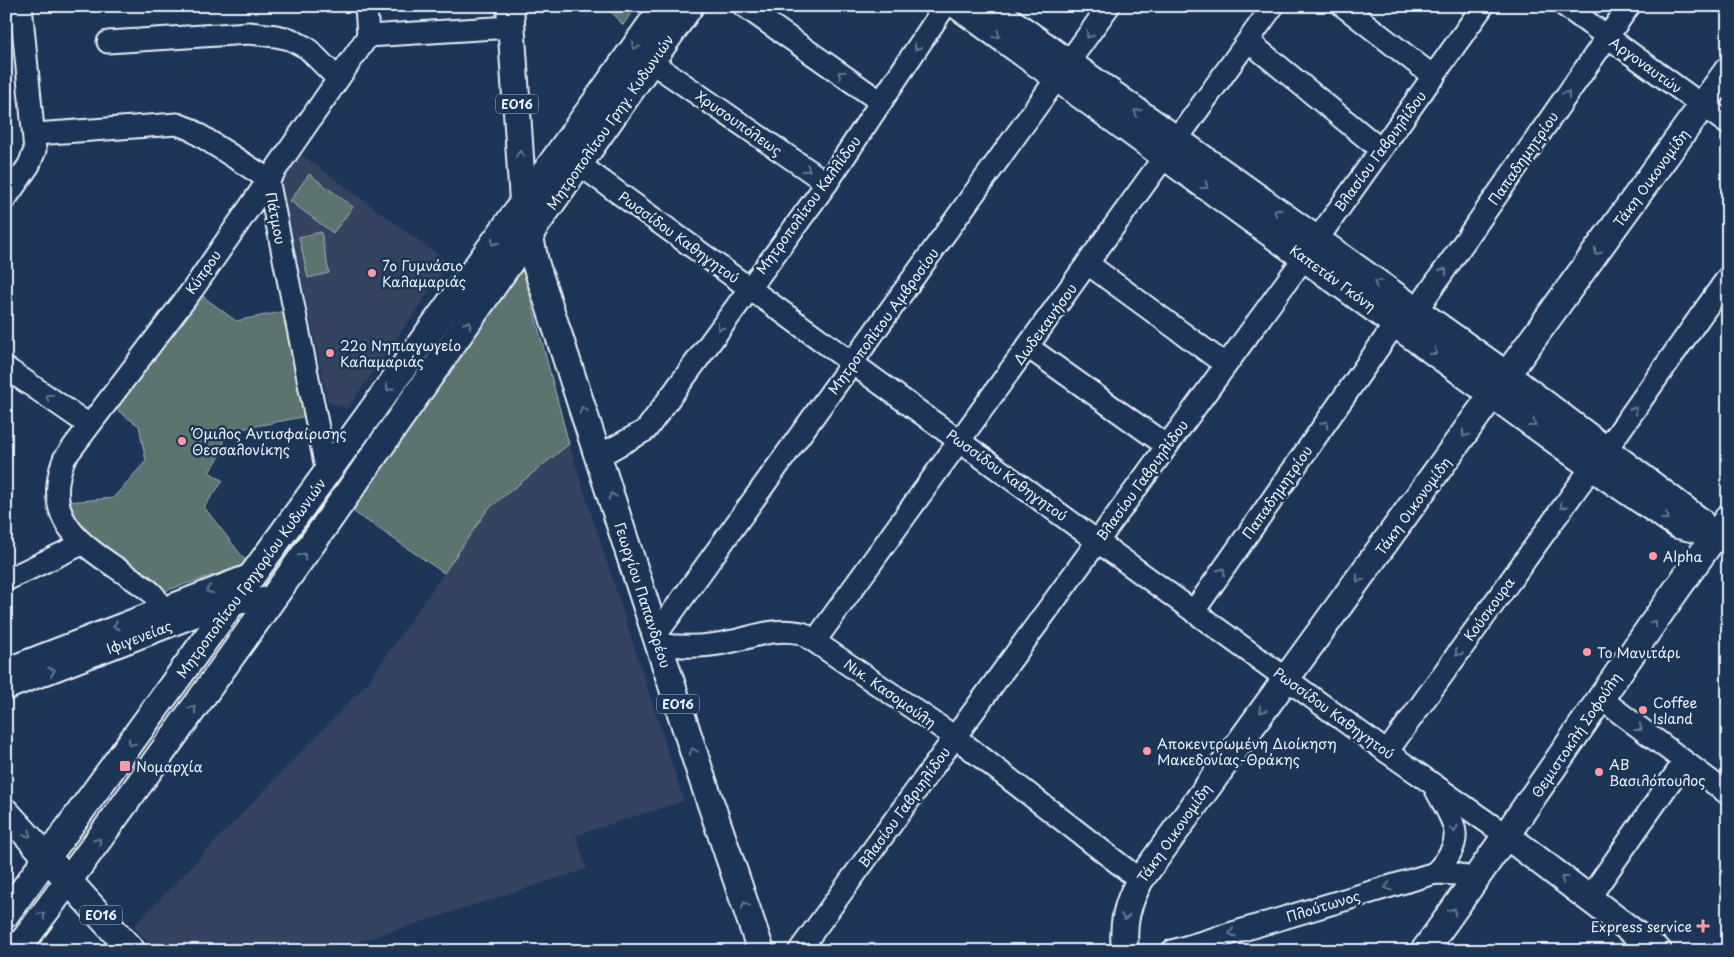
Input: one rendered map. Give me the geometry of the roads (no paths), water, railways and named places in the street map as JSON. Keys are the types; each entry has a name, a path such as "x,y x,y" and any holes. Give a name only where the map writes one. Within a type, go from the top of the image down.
{"main road":[{"name":"Μητροπολίτου Γρηγ. Κυδωνιών","path":"523,202 664,6"},
{"name":"Μητροπολίτου Γρηγ. Κυδωνιών","path":"529,238 690,6"},
{"name":"Καπετάν Γκόνη","path":"958,6 1063,71 1501,385 1599,458 1724,532"},
{"name":"Καπετάν Γκόνη","path":"989,6 1063,71"},
{"name":"ΕΟ16","path":"511,16 523,202 529,238"},
{"name":"Τάκη Οικονομίδη","path":"1125,951 1123,932 1125,914 1129,899 1140,880 1728,70"},
{"name":"Μητροπολίτου Γρηγορίου Κυδωνιών","path":"6,914 523,202"},
{"name":"Μητροπολίτου Γρηγορίου Κυδωνιών","path":"16,951 70,880 529,238"},
{"name":"Γεωργίου Παπανδρέου","path":"529,238 543,290 599,456 700,772 761,951"},
{"name":"Θεμιστοκλή Σοφούλη","path":"1424,951 1507,836 1600,698 1724,532"},
{"name":"ΕΟ16","path":"6,812 70,880 132,951"},
{"path":"1507,836 1658,951"}],"street":[{"path":"6,198 33,157 34,134 21,6"},
{"path":"366,6 368,36 511,16"},
{"path":"744,6 881,102"},
{"name":"Μητροπολίτου Καλλίδου","path":"599,456 646,430 827,183 945,6"},
{"name":"Μητροπολίτου Αμβροσίου","path":"657,640 852,363 1109,6"},
{"name":"Δωδεκανήσου","path":"815,641 1273,6"},
{"path":"1342,6 1434,77"},
{"name":"Βλασίου Γαβριηλίδου","path":"799,951 1310,249 1380,149 1434,77 1482,6"},
{"name":"Αργοναυτών","path":"1565,6 1728,124"},
{"name":"Παπαδημητρίου","path":"1194,611 1629,6"},
{"path":"108,42 249,32 276,36 290,39 307,48 338,79"},
{"name":"Κύπρου","path":"161,608 155,594 82,544 66,527 57,503 58,476 64,459 192,289 368,36"},
{"path":"1248,41 1380,149"},
{"name":"Χρυσουπόλεως","path":"652,62 827,183"},
{"name":"Πάτμου","path":"34,134 177,124 190,130 268,179 327,473"},
{"name":"Ρωσσίδου Καθηγητού","path":"580,165 1387,752 1507,836"},
{"path":"1088,264 1226,364"},
{"name":"Κούσκουρα","path":"1387,752 1728,277"},
{"path":"1028,347 1167,446"},
{"path":"6,368 89,425"},
{"path":"6,580 82,544"},
{"name":"Ιφιγενείας","path":"6,669 255,573"},
{"name":"Ιφιγενείας","path":"6,689 174,623 231,604 274,596"},
{"name":"Νικ. Κασομούλη","path":"657,640 681,648 701,647 782,630 802,633 955,737 1140,880"},
{"path":"1600,698 1728,794"},
{"path":"1589,898 1684,762"},
{"path":"1434,785 1452,821 1456,834 1455,845 1449,858 1435,873"},
{"name":"Πλούτωνος","path":"1172,951 1435,873 1456,874 1475,880"}],"place":[{"name":"7ο Γυμνάσιο Καλαμαριάς","path":"372,273"},
{"name":"22ο Νηπιαγωγείο Καλαμαριάς","path":"330,353"},
{"name":"Όμιλος Αντισφαίρισης Θεσσαλονίκης","path":"182,441"},
{"name":"Alpha","path":"1653,556"},
{"name":"Το Μανιτάρι","path":"1587,652"},
{"name":"Coffee Island","path":"1643,710"},
{"name":"Αποκεντρωμένη Διοίκηση Μακεδονίας-Θράκης","path":"1147,751"},
{"name":"Νομαρχία","path":"125,766"},
{"name":"ΑΒ Βασιλόπουλος","path":"1599,772"},
{"name":"Express service","path":"1703,926"}]}
